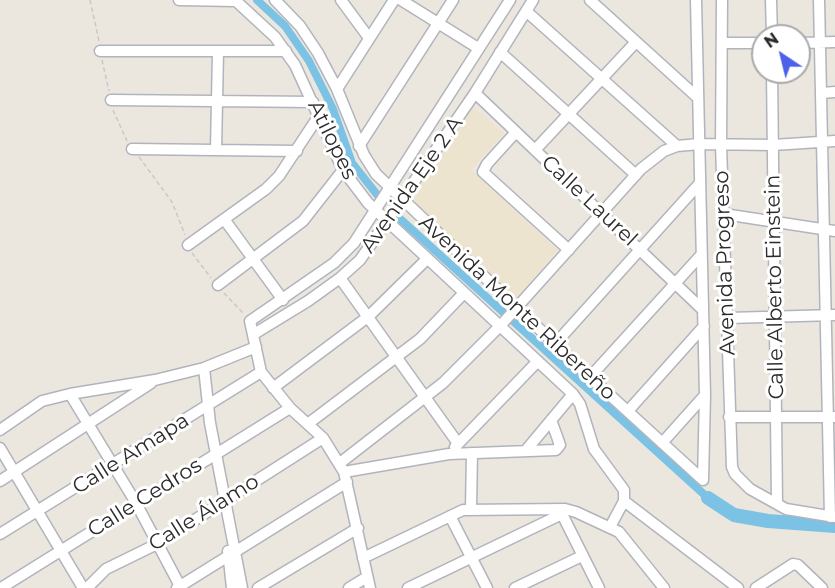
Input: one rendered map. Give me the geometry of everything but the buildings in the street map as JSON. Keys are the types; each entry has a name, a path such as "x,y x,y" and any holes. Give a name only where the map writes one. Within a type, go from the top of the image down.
{"street":[{"path":"179,0 236,0"},
{"name":"Atilopes","path":"236,0 286,51 313,102 343,170 368,202 573,394"},
{"name":"Avenida Monte Ribereño","path":"275,0 300,26 318,53 337,89 359,146 376,174 590,377 703,480"},
{"path":"341,0 369,38"},
{"path":"337,89 394,0"},
{"path":"402,0 478,48"},
{"path":"359,146 453,0"},
{"name":"Avenida Eje 2 A","path":"250,321 283,300 354,243 510,0"},
{"name":"Avenida Eje 2 A","path":"254,334 340,278 360,260 475,93 533,0"},
{"path":"590,0 697,97"},
{"name":"Avenida Progreso","path":"696,0 704,326 703,480"},
{"name":"Avenida Progreso","path":"722,0 722,145 732,467 735,474 750,489 777,502"},
{"path":"771,0 772,24"},
{"path":"777,502 786,509 832,517 830,229 822,142 819,0"},
{"path":"526,11 677,146"},
{"path":"535,150 636,42"},
{"path":"811,43 835,42"},
{"path":"722,43 751,43"},
{"path":"100,51 286,51"},
{"path":"216,150 218,52"},
{"path":"500,52 636,175"},
{"name":"Calle Alberto Einstein","path":"772,84 777,502"},
{"path":"822,93 835,92"},
{"name":"Calle Laurel","path":"475,93 703,310"},
{"path":"111,100 313,102"},
{"path":"188,245 266,189 297,151 318,117"},
{"path":"516,132 486,164 483,172 569,250"},
{"path":"70,394 136,503 179,587 343,472 427,397 501,325 636,175 658,155 677,146 699,144 773,145 835,141"},
{"path":"132,149 297,151"},
{"path":"218,285 253,261 312,213 343,170"},
{"path":"555,344 699,184"},
{"path":"724,214 830,229"},
{"path":"224,219 283,300"},
{"path":"590,377 701,255"},
{"path":"273,388 369,316 427,259"},
{"path":"340,278 457,442"},
{"path":"309,423 420,339 464,293"},
{"path":"728,318 831,315"},
{"path":"250,321 261,372 290,408 323,438 343,472 358,528 369,583 349,588"},
{"path":"628,411 704,326"},
{"path":"0,430 42,401 155,380 204,368 256,347"},
{"path":"449,454 457,442 538,361"},
{"path":"204,368 210,406 210,423 218,453 232,549 242,588"},
{"name":"Calle Amapa","path":"0,534 210,406 261,372"},
{"path":"0,481 155,380"},
{"path":"527,449 573,394 580,404 594,449 624,490 624,501 610,526"},
{"path":"662,443 705,395"},
{"name":"Calle Cedros","path":"1,588 290,408"},
{"path":"729,417 832,417"},
{"path":"343,472 449,454 558,449 560,445 551,420"},
{"name":"Calle Álamo","path":"85,588 106,569 157,544 323,438"},
{"path":"0,448 85,588"},
{"path":"471,508 472,453"},
{"path":"624,501 738,588"},
{"path":"363,558 471,508 563,512 610,526 621,535 664,588"},
{"path":"563,512 599,588"},
{"path":"408,588 563,512"},
{"path":"450,516 487,588"},
{"path":"258,588 358,528"},
{"path":"232,549 232,588"},
{"path":"515,588 582,556"},
{"path":"756,588 794,564 798,565 822,588"}],"path":[{"path":"90,0 117,120 132,149 172,202 188,245 218,285 250,321"}],"shaded area":[{"path":"472,106 504,133 471,170 558,250 515,299 409,201"}],"waterway":[{"path":"257,0 285,26 309,61 333,109 352,163 379,197"},
{"path":"397,216 504,313"},
{"path":"513,321 708,498"},
{"path":"708,498 734,515 768,521 835,526"}]}
